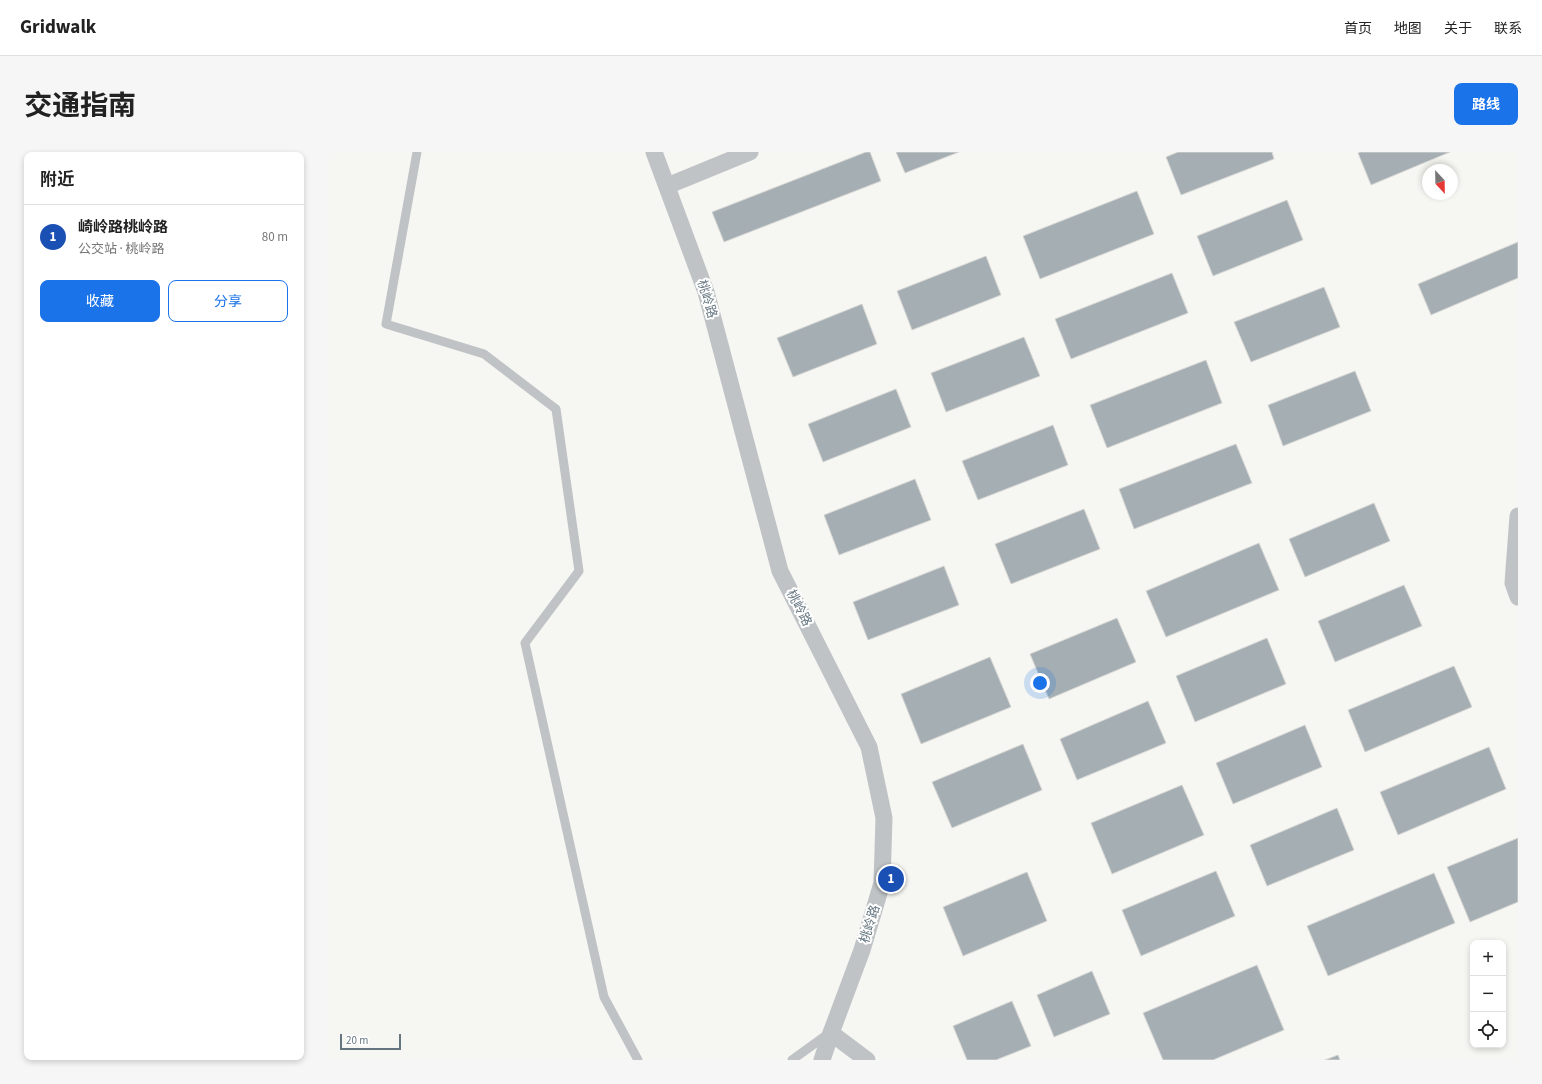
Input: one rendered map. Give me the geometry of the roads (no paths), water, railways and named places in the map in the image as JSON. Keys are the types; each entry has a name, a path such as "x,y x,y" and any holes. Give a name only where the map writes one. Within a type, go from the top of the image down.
{"street":[{"name":"桃岭路","path":"654,152 706,292 780,571 869,747 884,818 882,883 862,950 822,1060"},
{"path":"666,186 750,152"},
{"path":"1518,516 1513,583 1518,597"},
{"path":"831,1033 867,1060"}],"lane":[{"path":"417,152 386,324 484,354 556,409 579,571 525,643 604,997 638,1060"},
{"path":"792,1060 831,1033"}],"place":[{"name":"崎岭路桃岭路","path":"891,879"}]}
